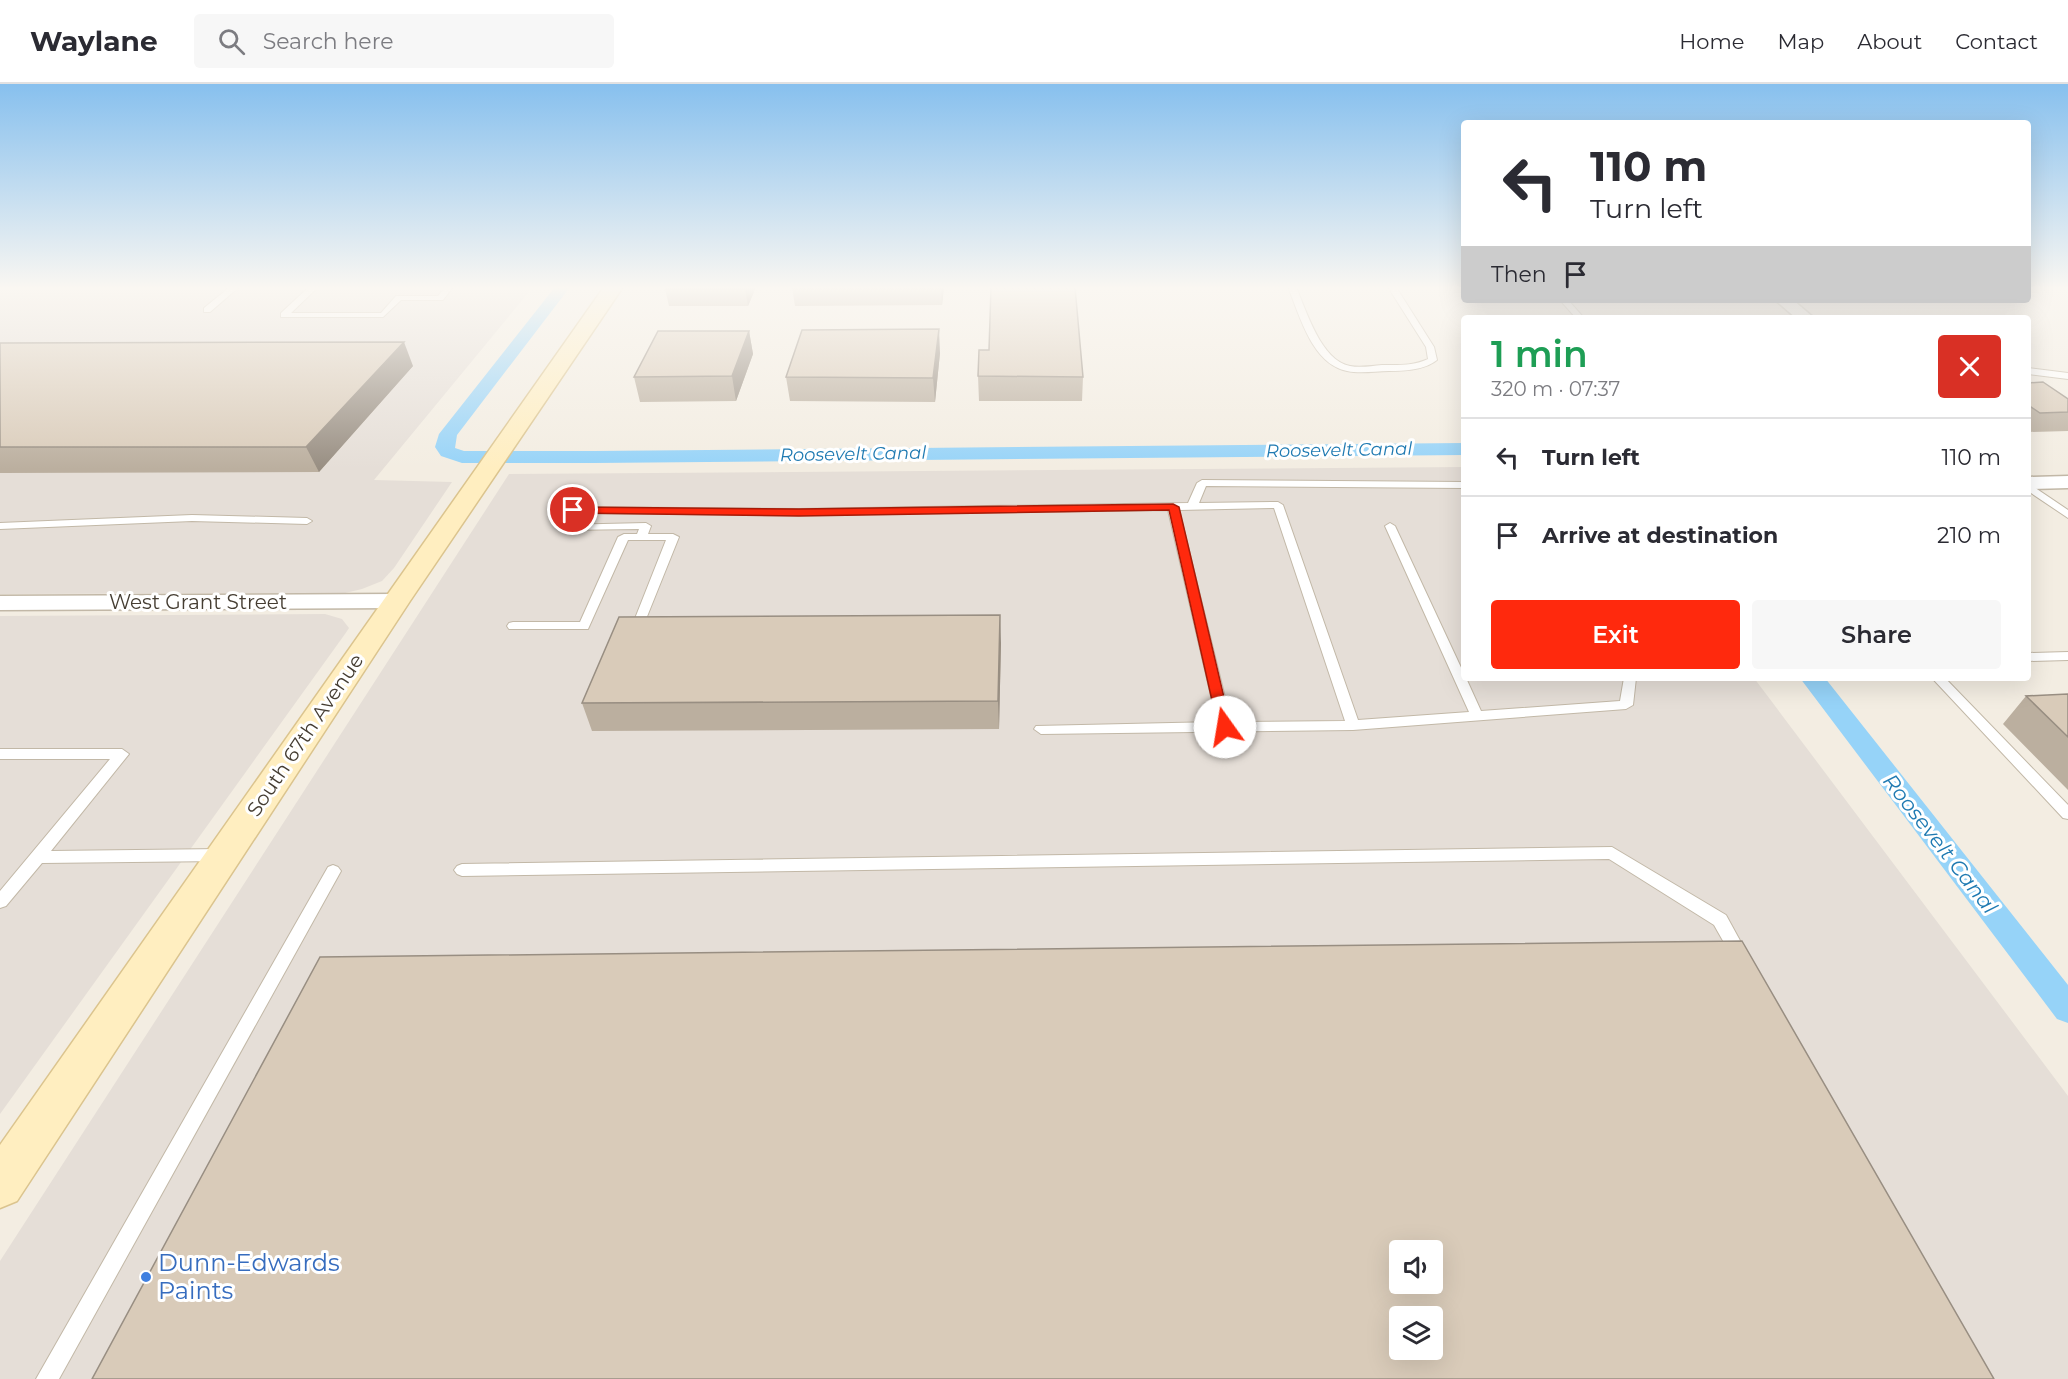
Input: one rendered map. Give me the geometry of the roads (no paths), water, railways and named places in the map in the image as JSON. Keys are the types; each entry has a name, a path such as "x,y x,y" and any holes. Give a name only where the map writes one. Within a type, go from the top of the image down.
{"main road":[{"name":"South 67th Avenue","path":"0,1185 396,601 572,347"}],"street":[{"path":"2031,484 2068,482"},
{"name":"West Grant Street","path":"0,603 396,601"}],"lane":[{"path":"1321,347 1329,361 1344,369 1424,365 1433,360 1430,347"},
{"path":"2031,371 2068,376"},
{"path":"1192,507 1202,483 1461,485"},
{"path":"1271,484 1353,725"},
{"path":"2031,486 2068,515"},
{"path":"573,510 799,512 1278,505"},
{"path":"1173,507 1225,727"},
{"path":"0,526 192,518 307,521"},
{"path":"564,527 646,526 641,537"},
{"path":"1390,526 1477,716"},
{"path":"513,626 584,626 624,537 673,537 638,626"},
{"path":"2031,657 2068,656"},
{"path":"1041,729 1353,725 1626,705 1630,681"},
{"path":"1941,681 2068,814"},
{"path":"0,754 122,754 0,902"},
{"path":"462,870 1612,853 1720,920 1749,972"},
{"path":"38,857 224,855"},
{"path":"47,1379 333,871"}],"waterway":[{"name":"Roosevelt Canal","path":"516,347 448,434 444,447 448,452 462,457 594,457 1461,449"},
{"name":"Roosevelt Canal","path":"1814,681 2068,1009"}],"place":[{"name":"Dunn-Edwards Paints","path":"146,1277"}]}
